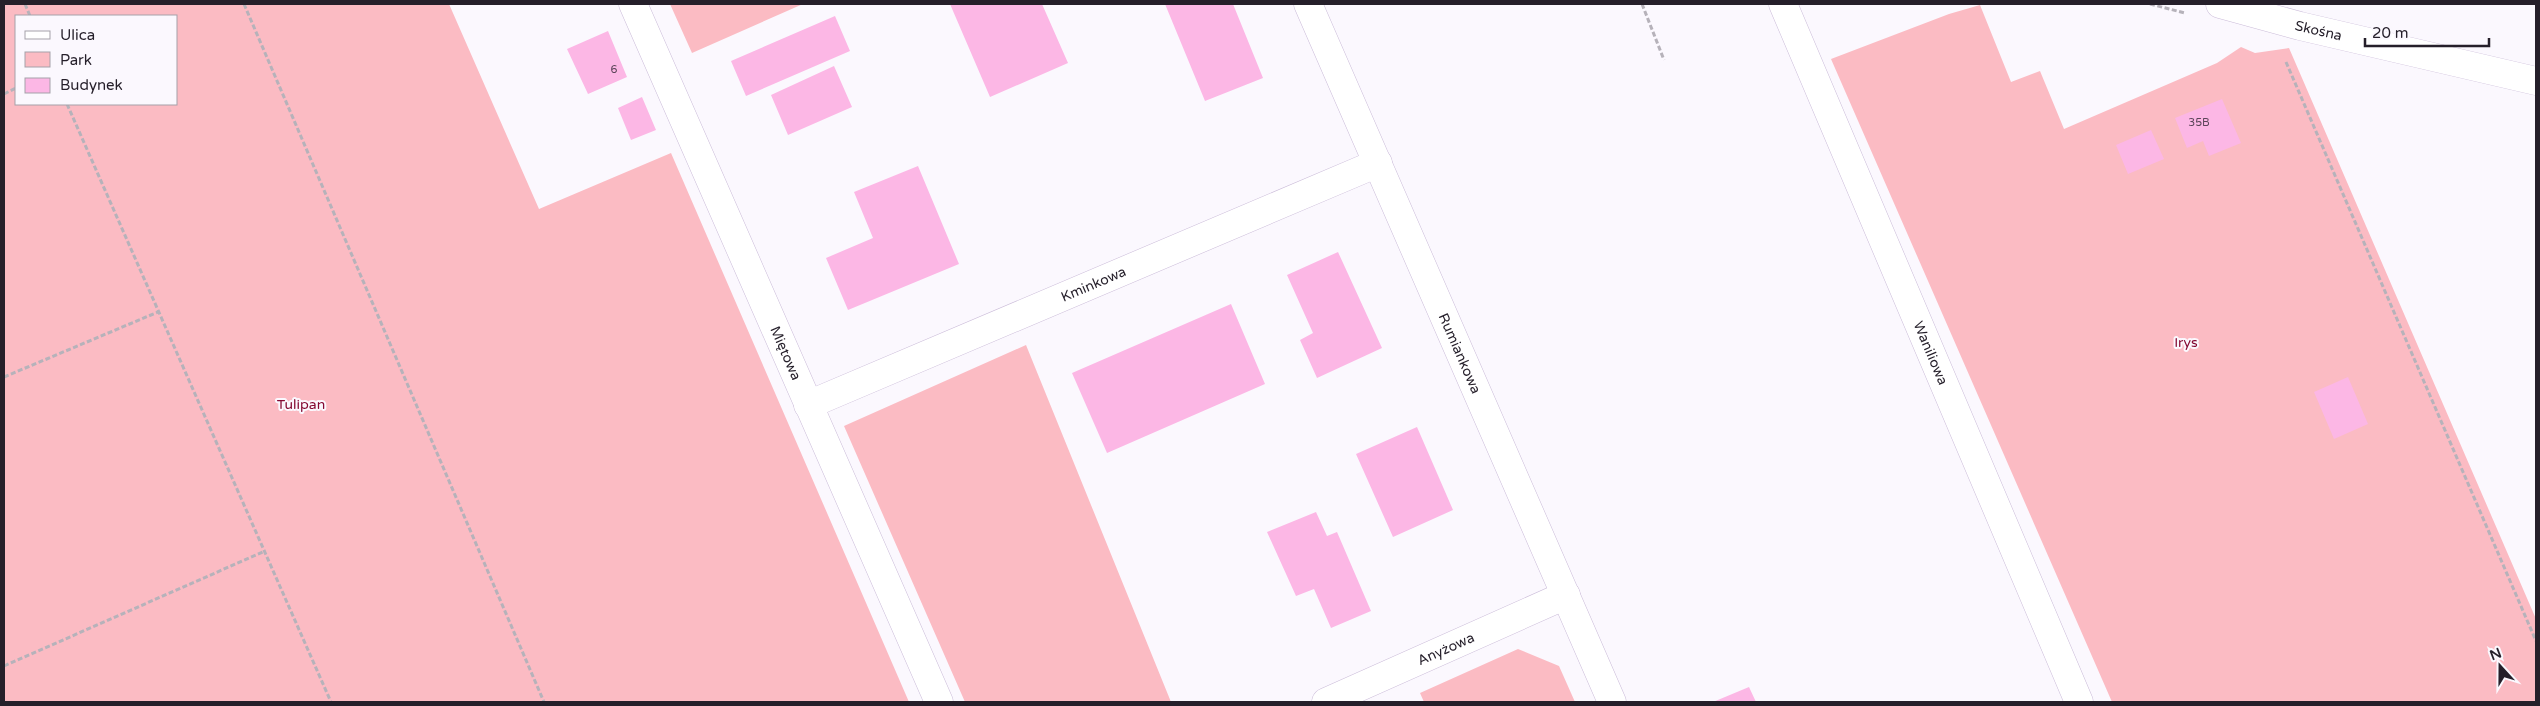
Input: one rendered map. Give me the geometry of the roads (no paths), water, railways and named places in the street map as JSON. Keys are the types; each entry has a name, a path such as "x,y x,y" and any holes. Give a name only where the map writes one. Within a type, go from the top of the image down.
{"street":[{"name":"Miętowa","path":"633,4 939,702"},
{"name":"Rumiankowa","path":"1308,4 1612,702"},
{"name":"Waniliowa","path":"1783,4 2079,702"},
{"name":"Skośna","path":"2220,4 2300,26 2536,81"},
{"name":"Kminkowa","path":"808,405 1378,163"},
{"name":"Anyżowa","path":"1326,702 1566,595"}],"park label":[{"name":"Irys","path":"2186,342"},
{"name":"Tulipan","path":"301,404"}]}
